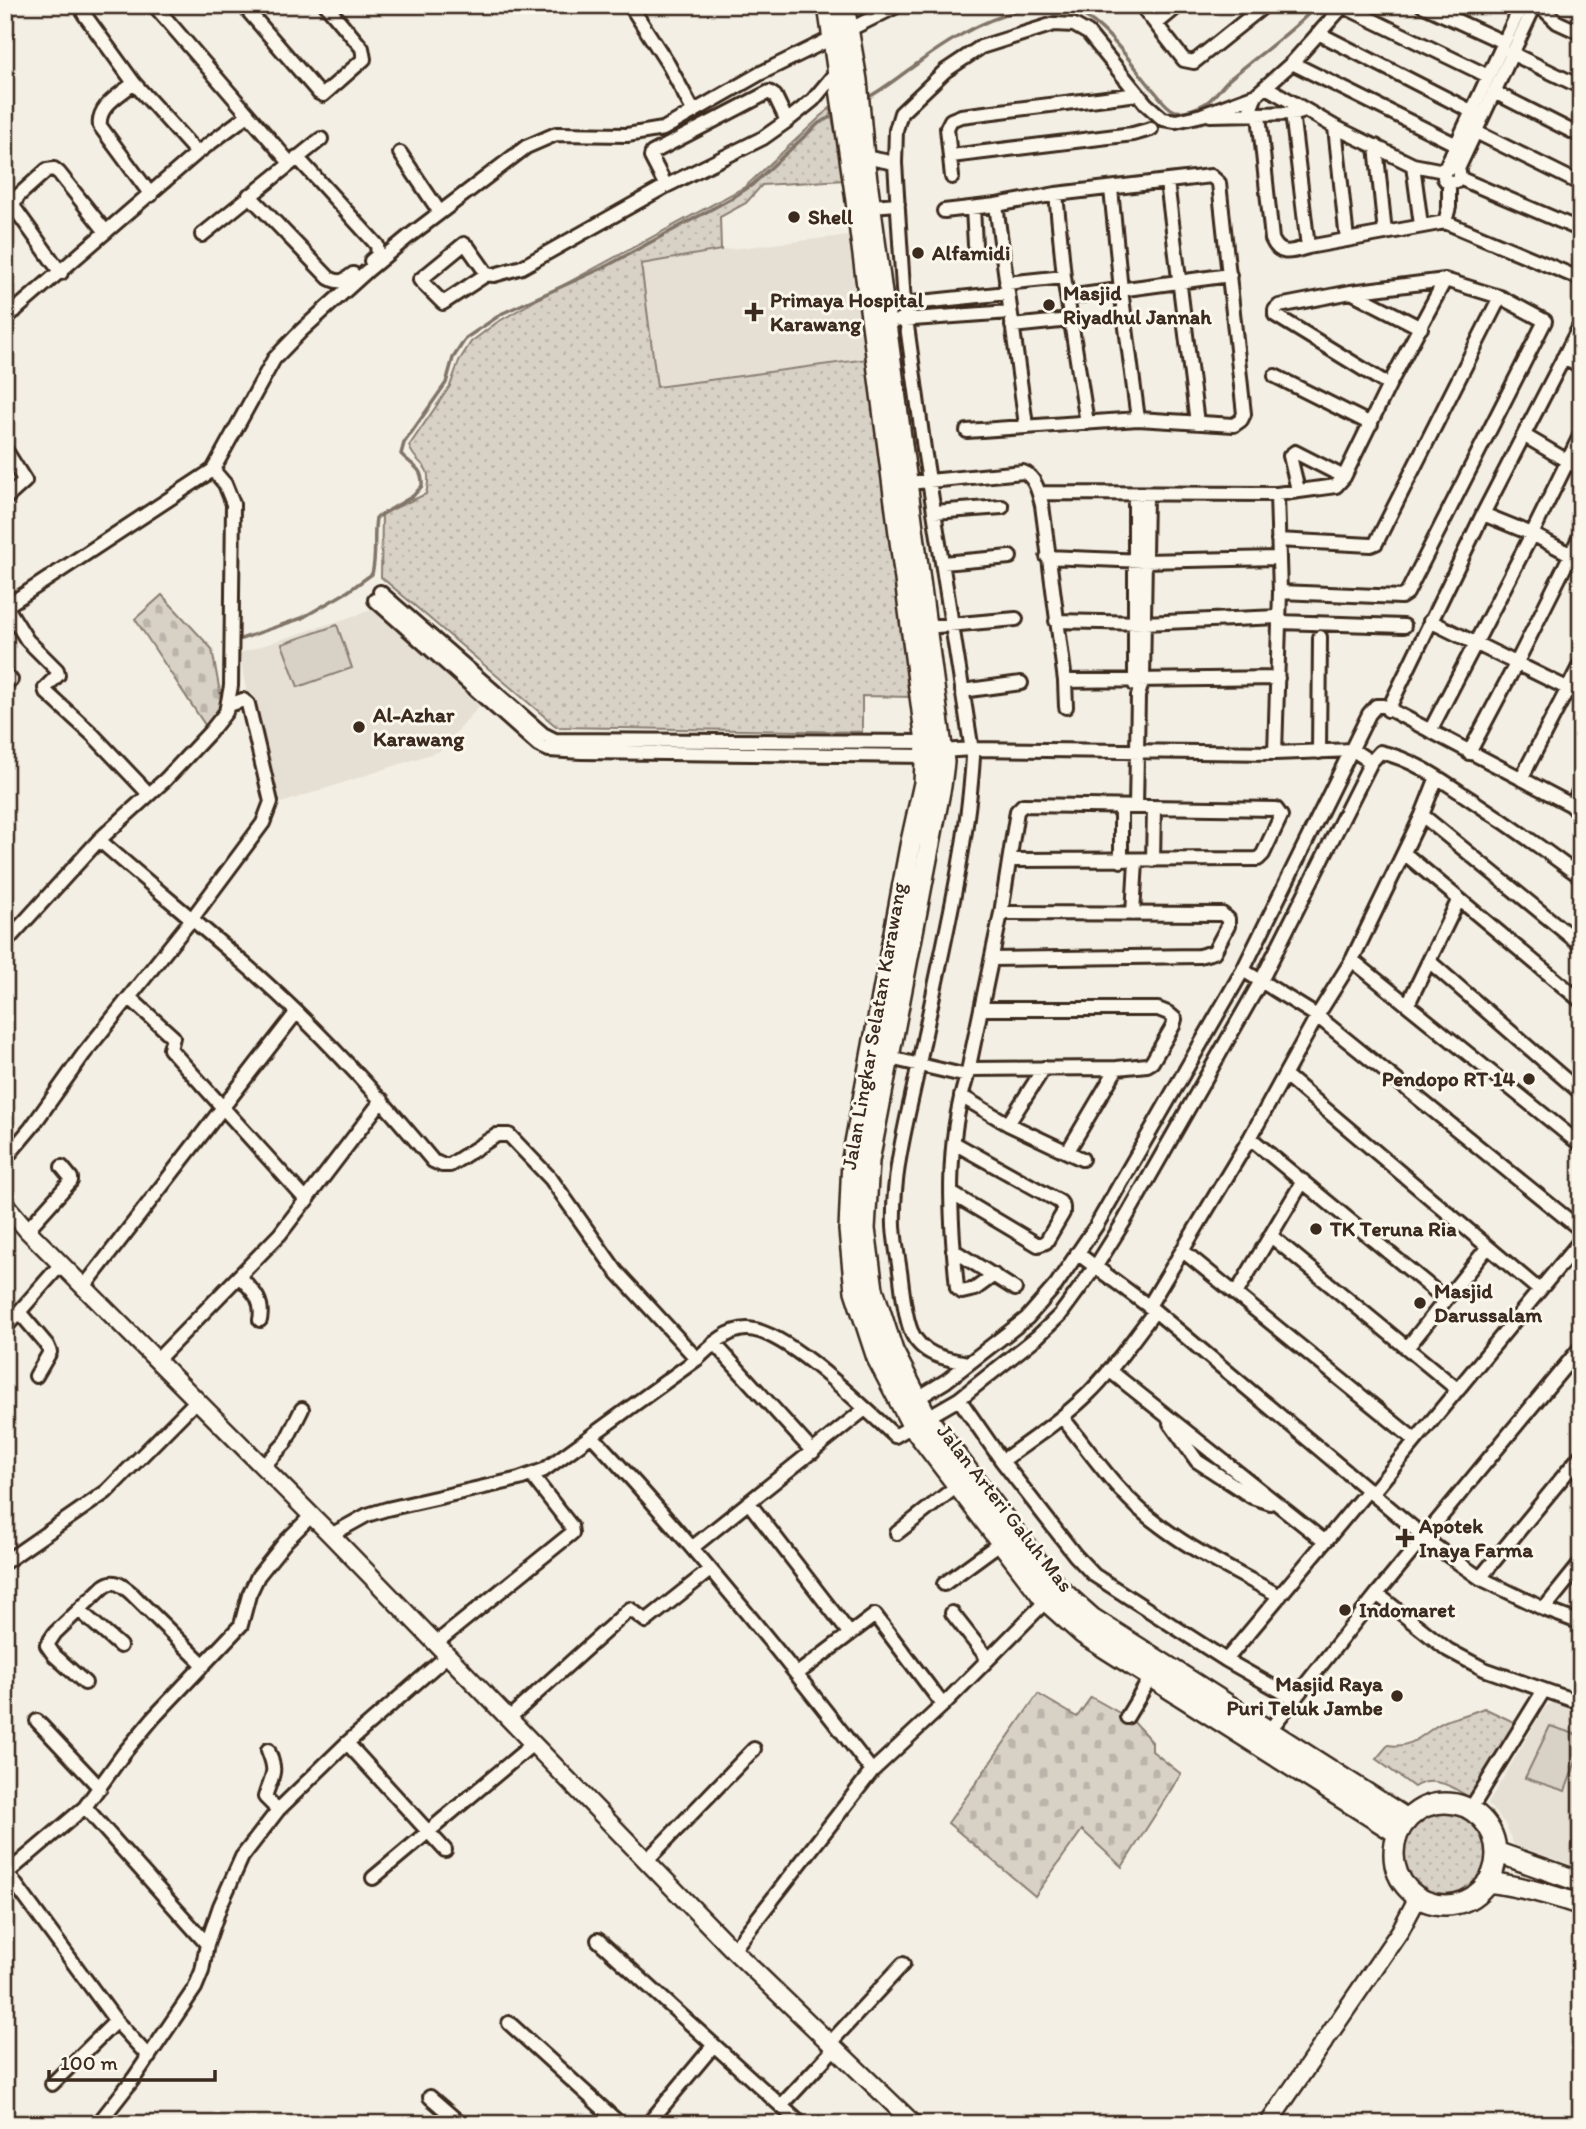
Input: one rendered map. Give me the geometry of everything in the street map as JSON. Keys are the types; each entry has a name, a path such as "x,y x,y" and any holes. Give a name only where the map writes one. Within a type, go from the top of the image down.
{"main road":[{"name":"Jalan Lingkar Selatan Karawang","path":"828,5 857,80 854,132 932,750"},
{"name":"Jalan Lingkar Selatan Karawang","path":"844,5 838,70 841,92 864,157 871,206 926,627 932,750 910,846 893,994 890,1058 869,1161 864,1229 873,1289 910,1403"},
{"name":"Jalan Lingkar Selatan Karawang","path":"893,994 852,1159 849,1230 856,1291 877,1358 910,1403"},
{"name":"Jalan Arteri Galuh Mas","path":"910,1403 957,1486 1046,1601 1083,1634 1402,1826"},
{"path":"920,1423 1056,1586 1091,1618 1269,1731 1402,1826"},
{"path":"1444,1803 1457,1804 1470,1810 1488,1827 1496,1852 1494,1868 1487,1882 1477,1894 1456,1903 1432,1903 1418,1897 1398,1876 1394,1862 1394,1847 1402,1826 1418,1810 1444,1803"},
{"path":"1496,1852 1581,1882"},
{"path":"1487,1882 1528,1888 1581,1905"}],"street":[{"path":"82,5 85,14 134,83 197,153"},
{"path":"154,5 248,115 377,246 378,255 344,281 337,282 329,278 249,195"},
{"path":"243,5 323,95 364,59 362,48 326,5"},
{"path":"630,5 668,64 694,113"},
{"path":"149,794 93,735 46,692 45,688 58,675 57,670 27,640 6,606 213,470 274,359 302,330 439,211 526,147 556,134 627,135 663,129 761,73 899,5"},
{"path":"1141,5 1184,60 1194,62 1265,5"},
{"path":"1156,24 1179,5"},
{"path":"1422,5 1503,42"},
{"path":"1445,222 1457,145 1522,5"},
{"path":"1451,174 1476,132 1511,53 1537,5 1557,22 1581,33"},
{"path":"968,1363 939,1358 924,1348 911,1330 894,1227 903,1132 919,1065 971,794 972,749 929,482 904,304 895,163 896,130 901,113 945,71 981,47 1054,24 1074,25 1088,33 1138,94 1163,119 1176,121 1202,115 1261,91 1292,63 1344,6 1488,76"},
{"path":"1318,33 1471,111"},
{"path":"1511,53 1581,87"},
{"path":"1292,63 1457,145"},
{"path":"487,274 464,244 420,280 443,303 487,274 494,275 522,267 666,186 763,138 813,100 838,70"},
{"path":"134,83 103,109 99,117 100,126 151,195"},
{"path":"1261,91 1312,113 1413,165 1451,174 1581,230"},
{"path":"1261,91 1254,114 1272,239 1281,252 1445,222 1581,279"},
{"path":"666,186 651,157 652,153 769,92 775,96 787,121"},
{"path":"1494,92 1581,136"},
{"path":"952,177 947,128 951,120 961,116 1138,94"},
{"path":"1292,112 1308,247"},
{"path":"1202,115 1312,113"},
{"path":"5,299 10,315 197,153 248,115"},
{"path":"1335,127 1348,240"},
{"path":"951,156 1133,134 1151,129"},
{"path":"1476,132 1581,184"},
{"path":"202,235 321,139"},
{"path":"1376,146 1385,233"},
{"path":"400,153 439,211"},
{"path":"864,157 895,163"},
{"path":"1413,165 1421,225"},
{"path":"61,273 13,206 18,196 47,170 54,169 106,232"},
{"path":"944,211 1056,194 1211,176 1219,183 1230,275 1244,414 1234,425 1138,419 968,430"},
{"path":"1167,182 1197,423"},
{"path":"1111,189 1138,419"},
{"path":"1056,194 1064,277 1087,423"},
{"path":"871,206 898,204"},
{"path":"996,205 1026,425"},
{"path":"973,208 975,245"},
{"path":"1067,297 1230,275"},
{"path":"885,314 904,304 970,298 1064,277"},
{"path":"1039,494 1276,494 1336,486 1371,425 1389,385 1445,280"},
{"path":"1280,592 1401,597 1412,587 1545,321 1500,297 1445,280 1352,292 1279,306 1275,310 1275,315 1389,385"},
{"path":"1352,292 1421,328"},
{"path":"1278,540 1371,545 1376,543 1500,297"},
{"path":"970,298 971,315"},
{"path":"885,314 906,320 1010,312"},
{"path":"1012,326 1070,320"},
{"path":"1388,710 1483,514 1581,324"},
{"path":"1563,358 1581,367"},
{"path":"1275,376 1371,425"},
{"path":"1430,731 1581,434"},
{"path":"1525,436 1581,469"},
{"path":"5,449 25,481 5,499"},
{"path":"1298,490 1290,456 1295,452 1343,477"},
{"path":"5,943 99,840 210,732 229,705 233,504 225,484 213,470"},
{"path":"908,483 1023,472 1031,476 1039,494 1065,681 1066,707"},
{"path":"1275,753 1280,592 1276,494"},
{"path":"1136,807 1140,495"},
{"path":"934,512 1002,507"},
{"path":"1483,514 1532,534 1576,557"},
{"path":"1469,753 1576,557 1581,534"},
{"path":"1047,556 1139,561 1278,558"},
{"path":"943,563 1010,557"},
{"path":"377,596 543,734 555,740 932,750 1275,753 1353,750 1371,762"},
{"path":"926,627 1017,619"},
{"path":"1056,621 1139,623 1278,619 1404,626"},
{"path":"1430,621 1581,695"},
{"path":"1319,752 1320,637"},
{"path":"1521,779 1581,663"},
{"path":"1065,681 1278,678"},
{"path":"962,691 1021,683"},
{"path":"5,1159 263,823 271,803 247,701 229,705"},
{"path":"910,1403 946,1381 1027,1318 1056,1285 1096,1226 1243,970 1369,714 1376,706 1382,706 1576,808 1581,787"},
{"path":"331,1535 367,1515 387,1508 532,1476 593,1437 697,1359 714,1343 733,1332 746,1329 758,1331 809,1360 895,1436 959,1399 1037,1337 1060,1315 1096,1266 1261,981 1371,762 1380,752 1396,755 1437,777 1535,842 1581,877"},
{"path":"1002,1461 1086,1396 1109,1370 1152,1308 1317,1016 1352,960 1422,815 1437,777"},
{"path":"995,1275 971,1291 959,1290 953,1250 950,1169 961,1096 1001,913 1017,811 1023,805 1276,809 1280,816 1263,854 1258,859 1010,860"},
{"path":"1121,807 1121,861"},
{"path":"1153,860 1154,808"},
{"path":"1422,815 1581,945"},
{"path":"99,840 242,961 382,1100 433,1161 450,1165 497,1135 509,1135 551,1179 616,1271 697,1359"},
{"path":"1404,853 1581,1001"},
{"path":"1133,914 1136,861"},
{"path":"1408,1004 1459,899"},
{"path":"992,959 1199,956 1214,952 1228,926 1228,919 1222,914 1001,913"},
{"path":"1352,960 1580,1142"},
{"path":"1430,962 1581,1093"},
{"path":"1243,970 1317,1016 1581,1230"},
{"path":"130,998 173,1037 170,1049 307,1201"},
{"path":"890,1058 968,1072 1147,1065 1153,1062 1173,1026 1174,1019 1158,1009 981,1009"},
{"path":"83,1288 296,1013"},
{"path":"1008,1124 1044,1068"},
{"path":"1068,1151 1117,1068"},
{"path":"1285,1075 1539,1290"},
{"path":"961,1096 1008,1124 1083,1159"},
{"path":"156,1361 240,1277 307,1201 382,1100"},
{"path":"1250,1138 1446,1299"},
{"path":"951,1193 1038,1245 1046,1242 1063,1213 1060,1202 954,1143"},
{"path":"27,1230 71,1181 62,1167"},
{"path":"1237,1292 1303,1181"},
{"path":"5,1204 83,1288 331,1535 733,1950 914,2124"},
{"path":"1271,1236 1458,1390"},
{"path":"1226,1660 1324,1541 1458,1390 1581,1240"},
{"path":"1407,1348 1487,1248"},
{"path":"953,1250 1015,1289"},
{"path":"1183,1251 1237,1292 1415,1440"},
{"path":"1077,1253 1152,1308 1371,1490 1423,1537 1480,1578 1544,1609 1581,1623"},
{"path":"5,1328 61,1264"},
{"path":"240,1277 260,1300 260,1320"},
{"path":"20,1313 50,1352 36,1376"},
{"path":"714,1343 813,1452"},
{"path":"1269,1731 1423,1537 1581,1347"},
{"path":"1109,1370 1324,1541"},
{"path":"959,1399 1002,1461 1075,1555 1094,1575 1226,1660 1293,1698"},
{"path":"5,1562 106,1492 196,1401"},
{"path":"263,1467 285,1443 302,1409"},
{"path":"693,1547 865,1409"},
{"path":"1062,1417 1118,1485 1159,1525 1220,1564 1280,1596"},
{"path":"593,1437 693,1547 872,1771"},
{"path":"1480,1578 1581,1455"},
{"path":"436,1643 572,1534 571,1526 532,1476"},
{"path":"897,1533 957,1486"},
{"path":"749,1503 850,1634"},
{"path":"149,2056 116,2021 6,1873 85,1807 154,1717 244,1621 249,1595 269,1562 311,1516"},
{"path":"944,1584 1000,1543"},
{"path":"1544,1609 1581,1563"},
{"path":"509,1718 630,1609 646,1621 710,1570"},
{"path":"85,1684 54,1656 47,1645 55,1633 107,1584 117,1583 130,1592 204,1665"},
{"path":"1377,1594 1448,1650 1484,1669 1581,1703"},
{"path":"733,1950 872,1771 943,1705 1046,1601"},
{"path":"80,1611 120,1646"},
{"path":"951,1613 988,1659"},
{"path":"797,1674 872,1616 877,1617 943,1705"},
{"path":"97,2124 112,2108 195,1988 202,1971 207,1944 235,1870 278,1810 347,1743 448,1655"},
{"path":"1126,1717 1151,1677"},
{"path":"1470,1810 1544,1690"},
{"path":"37,1721 100,1788"},
{"path":"347,1743 445,1850"},
{"path":"373,1878 534,1743"},
{"path":"647,1860 754,1749"},
{"path":"268,1751 275,1771 265,1797 278,1810"},
{"path":"85,1807 207,1944"},
{"path":"1268,2124 1400,1931 1418,1897"},
{"path":"598,1940 801,2124"},
{"path":"781,2106 903,1964"},
{"path":"52,2084 116,2021"},
{"path":"509,2023 620,2124"},
{"path":"648,2124 713,2046"},
{"path":"430,2097 461,2124"}],"shaded area":[{"name":"Primaya Hospital Karawang","path":"852,235 867,359 657,388 640,264 721,250"},
{"name":"Al-Azhar Karawang","path":"378,608 483,702 440,751 281,803 247,696 240,653"},
{"path":"1555,1702 1581,1710 1581,1868 1514,1845 1505,1824 1488,1804 1545,1707"}],"green space":[{"path":"830,108 845,180 762,185 746,203 720,217 721,250 641,264 657,387 867,359 911,697 862,696 862,732 557,727 381,577 382,514 426,494 427,470 409,446 450,386 459,361 471,342 496,323 545,295 745,187"},
{"path":"162,595 212,649 223,709 207,728 135,619"},
{"path":"337,625 352,668 298,687 282,644"},
{"path":"1038,1694 1077,1717 1091,1697 1132,1720 1152,1742 1152,1751 1181,1774 1122,1867 1082,1830 1035,1896 948,1823"},
{"path":"1484,1708 1518,1724 1473,1800 1452,1787 1437,1782 1422,1783 1414,1787 1376,1759 1388,1745 1398,1746 1415,1741 1443,1722"},
{"path":"1550,1726 1581,1736 1581,1748 1565,1791 1525,1778"},
{"path":"1437,1812 1453,1812 1469,1819 1480,1830 1487,1846 1484,1870 1475,1884 1453,1896 1437,1896 1421,1889 1410,1878 1403,1862 1403,1846 1410,1830 1421,1819"}],"waterway":[{"path":"865,99 979,25 1015,12 1053,7 1069,9 1099,26 1167,106 1175,111 1187,111 1210,100 1228,80 1286,34 1317,5"},
{"path":"238,640 302,618 372,574 376,518 413,496 422,486 419,471 401,454 404,443 446,383 453,358 466,338 503,313 605,267 732,198 752,185 819,123 837,114"}],"place":[{"name":"Shell","path":"794,217"},
{"name":"Alfamidi","path":"918,253"},
{"name":"Masjid Riyadhul Jannah","path":"1049,305"},
{"name":"Primaya Hospital Karawang","path":"754,312"},
{"name":"Al-Azhar Karawang","path":"359,727"},
{"name":"Pendopo RT 14","path":"1529,1079"},
{"name":"TK Teruna Ria","path":"1316,1229"},
{"name":"Masjid Darussalam","path":"1420,1303"},
{"name":"Apotek Inaya Farma","path":"1405,1538"},
{"name":"Indomaret","path":"1345,1610"},
{"name":"Masjid Raya Puri Teluk Jambe","path":"1397,1696"}]}
